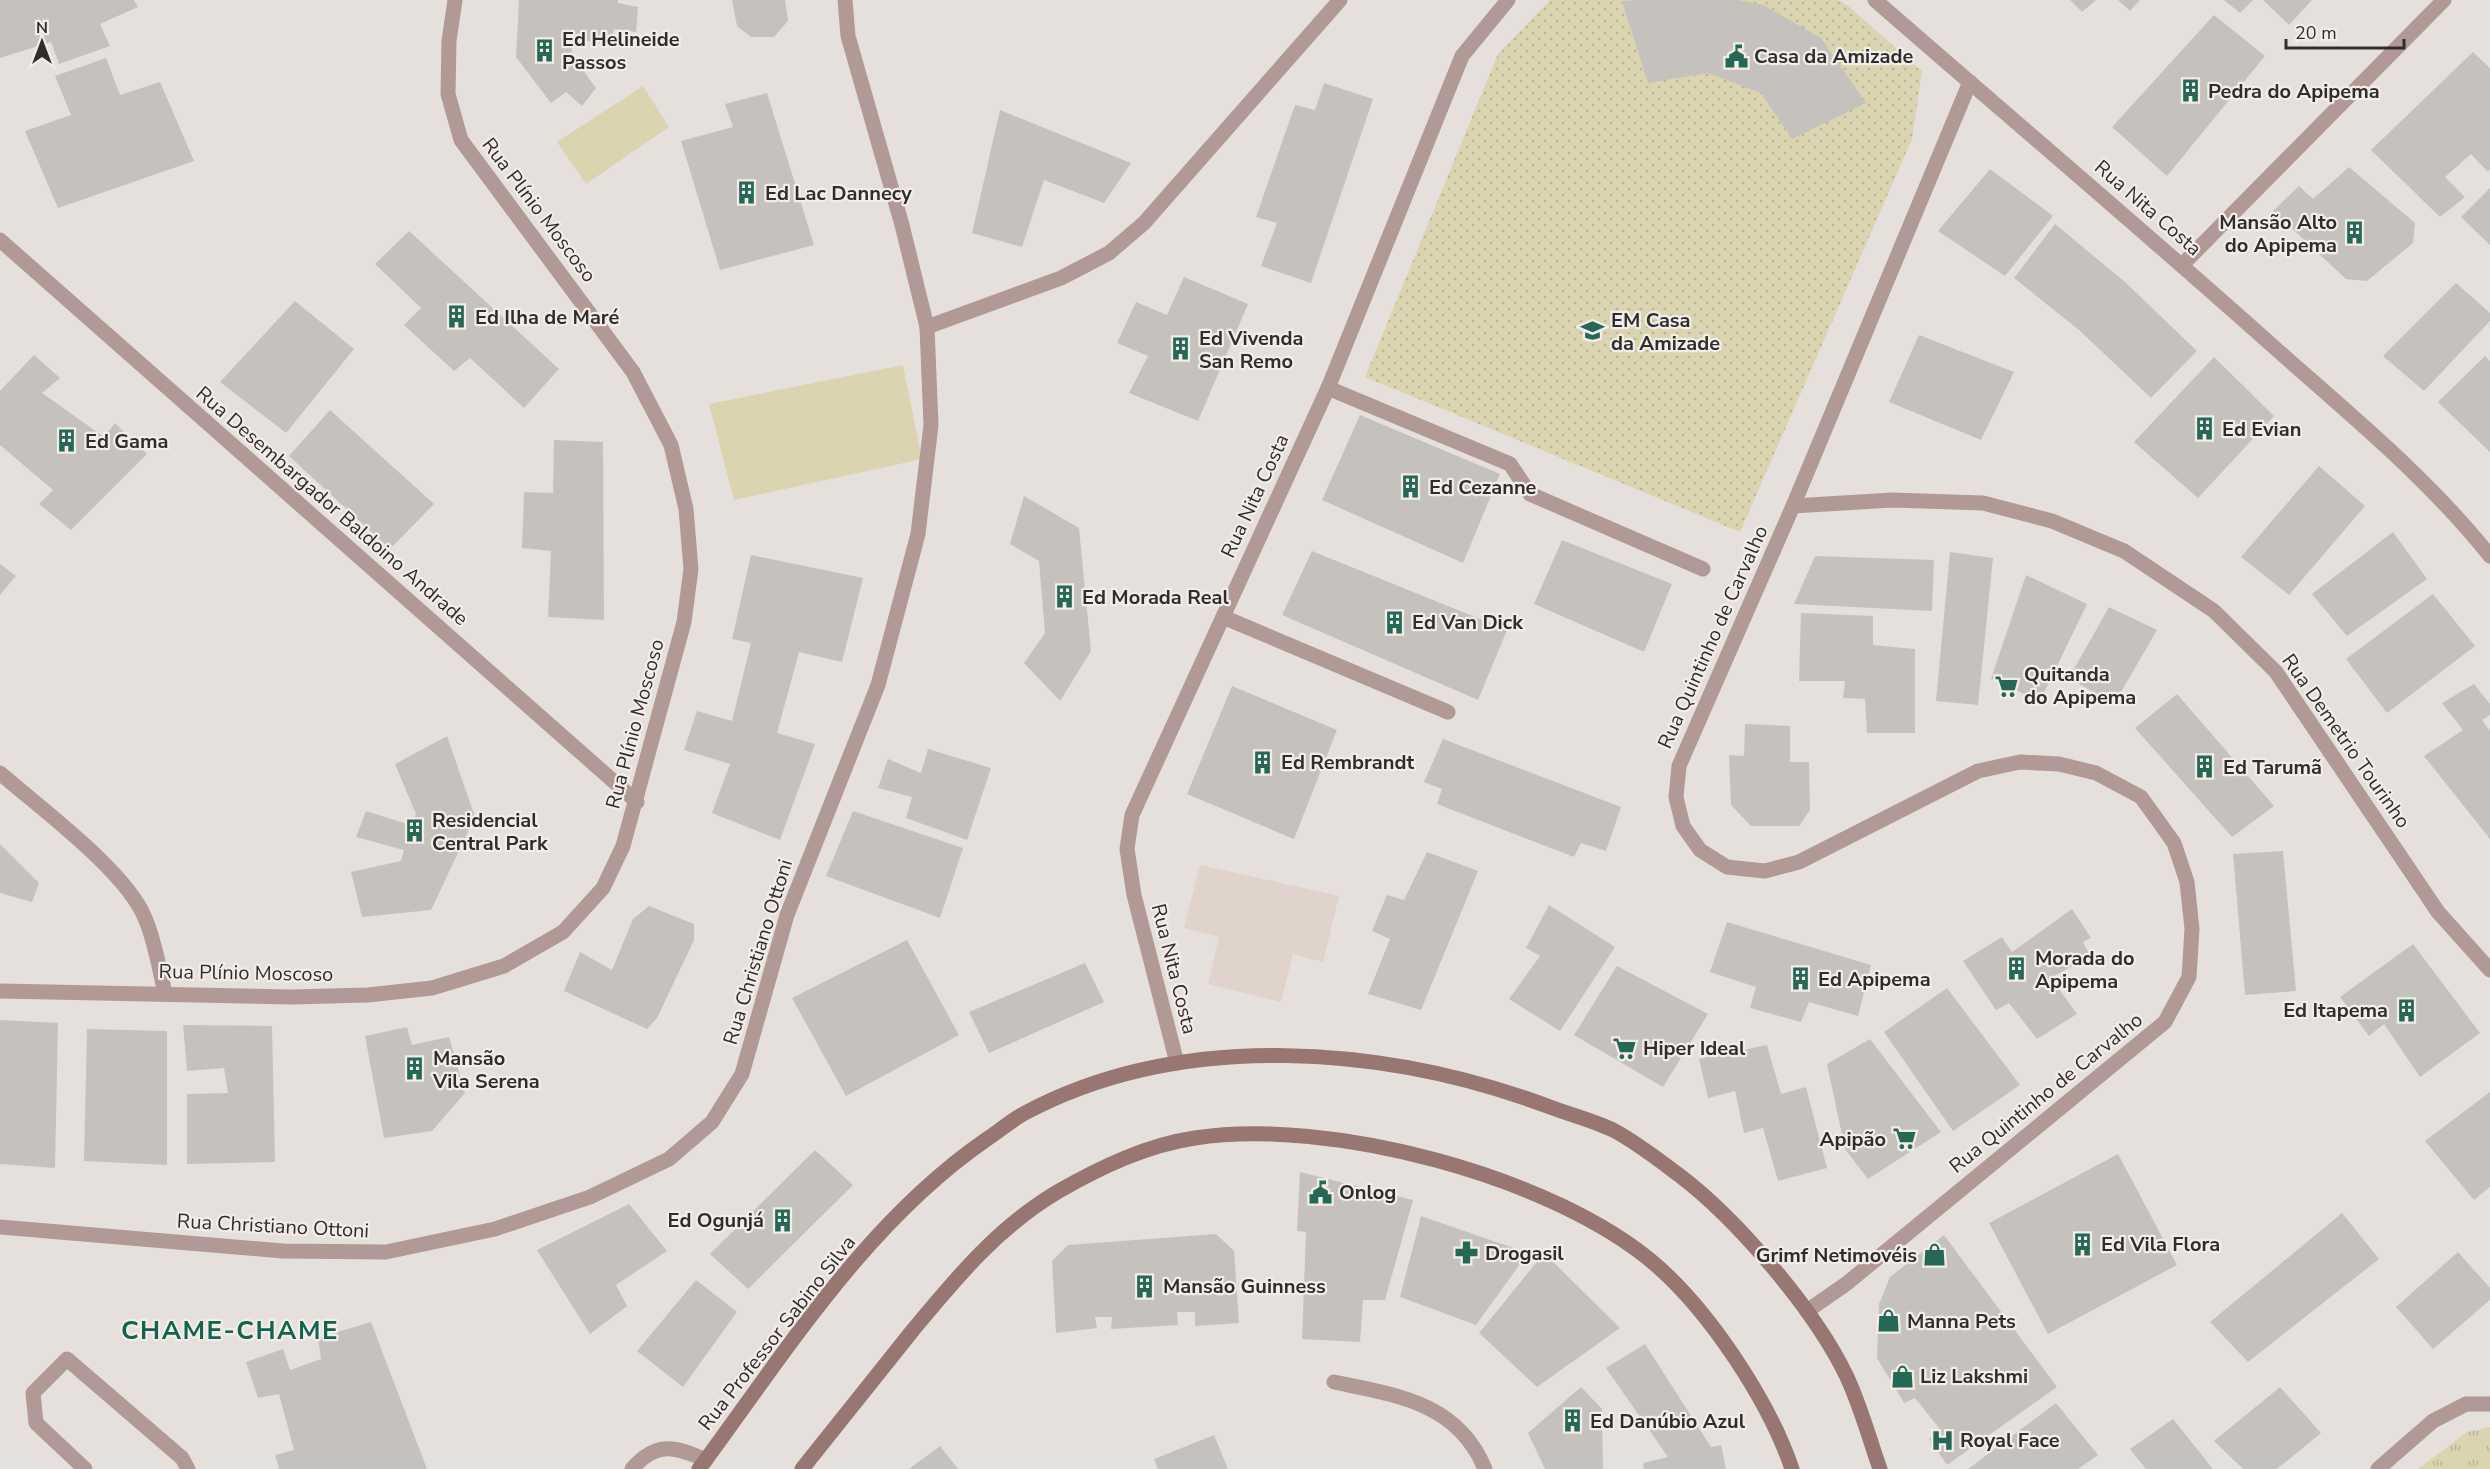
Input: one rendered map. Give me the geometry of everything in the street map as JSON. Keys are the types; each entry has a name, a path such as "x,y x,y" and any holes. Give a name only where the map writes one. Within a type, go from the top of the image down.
{"main road":[{"name":"Rua Professor Sabino Silva","path":"703,1464 824,1299 889,1225 953,1163 1024,1114 1100,1082 1177,1063 1262,1055 1308,1056 1441,1074 1517,1095 1614,1131 1681,1176 1749,1241 1807,1311 1846,1375 1880,1469"},
{"path":"802,1469 968,1264 1008,1227 1057,1192 1103,1167 1144,1151 1195,1138 1248,1134 1316,1138 1436,1160 1484,1174 1549,1198 1601,1227 1656,1265 1701,1314 1738,1363 1766,1410 1792,1469"}],"street":[{"name":"Rua Plínio Moscoso","path":"0,991 292,997 368,995 432,988 504,966 563,932 603,888 623,846 637,802 684,622 691,569 686,509 671,445 633,372 461,140 448,94 449,41 455,0"},
{"name":"Rua Christiano Ottoni","path":"0,1227 283,1251 386,1252 495,1229 590,1197 669,1159 712,1122 742,1074 787,915 878,685 918,534 931,425 927,327 902,225 848,36 845,0"},
{"path":"927,327 1061,278 1109,253 1144,223 1340,0"},
{"name":"Rua Nita Costa","path":"1177,1063 1134,896 1127,849 1132,815 1328,388 1462,56 1508,0"},
{"name":"Rua Nita Costa","path":"1875,0 2182,265 2459,517 2490,556"},
{"path":"2182,265 2444,0"},
{"name":"Rua Quintinho de Carvalho","path":"1807,1311 1846,1284 2165,1022 2189,977 2193,929 2187,882 2174,843 2141,797 2096,773 2059,764 2020,762 1978,771 1799,862 1765,871 1727,867 1700,850 1683,826 1676,797 1679,766 1793,506 1970,82"},
{"name":"Rua Desembargador Baldoino Andrade","path":"0,240 637,802"},
{"path":"1328,388 1510,464 1530,494 1702,569"},
{"name":"Rua Demetrio Tourinho","path":"1793,506 1892,500 1983,503 2052,520 2124,551 2214,611 2276,672 2438,912 2490,970"},
{"path":"1223,617 1448,712"},
{"path":"0,773 110,869 135,898 146,918 165,993"},
{"path":"85,1469 36,1423 33,1393 67,1359 182,1458 188,1469"},
{"path":"1334,1382 1401,1396 1446,1416 1476,1448 1485,1469"},
{"path":"2378,1469 2433,1421 2466,1404 2490,1404"},
{"path":"632,1469 641,1458 658,1449 682,1449 703,1464"}],"shaded area":[{"path":"1200,865 1339,896 1323,962 1293,954 1281,1002 1208,984 1219,937 1184,928"}],"green space":[{"path":"1550,0 1837,0 1847,5 1922,71 1912,139 1740,532 1365,377 1498,54"},
{"path":"643,86 669,127 586,184 557,142"},
{"path":"903,365 922,459 734,500 709,404"},
{"path":"2490,1427 2490,1469 2418,1469 2467,1432"}],"building":[{"path":"0,0 134,0 138,7 100,24 110,46 59,64 51,42 0,58"},
{"name":"Ed Helineide Passos","path":"519,0 618,0 618,3 638,7 636,32 614,29 611,45 574,39 571,54 596,88 582,106 566,92 551,103 516,57"},
{"path":"732,0 785,0 788,21 774,37 751,37 737,26"},
{"name":"Casa da Amizade","path":"1738,0 1763,5 1821,38 1866,103 1792,139 1761,93 1708,73 1648,83 1622,1"},
{"path":"2070,0 2096,0 2082,12"},
{"path":"2118,0 2140,0 2130,11"},
{"path":"2224,0 2253,0 2240,13"},
{"path":"2263,0 2312,0 2289,25"},
{"name":"Pedra do Apipema","path":"2214,15 2265,56 2167,176 2112,127"},
{"path":"2473,52 2490,68 2490,169 2488,172 2471,154 2445,177 2465,197 2440,217 2371,150"},
{"path":"106,58 120,95 160,82 194,161 58,208 25,131 71,115 55,76"},
{"path":"1324,83 1373,99 1311,283 1261,266 1277,223 1256,217 1295,105 1315,110"},
{"name":"Ed Lac Dannecy","path":"767,93 814,245 720,270 681,141 733,127 725,104"},
{"path":"1000,110 1131,163 1104,203 1044,180 1022,247 972,233"},
{"name":"Mansão Alto do Apipema","path":"2349,167 2415,223 2413,243 2367,281 2346,279 2273,211 2299,186 2313,199"},
{"path":"1990,169 2053,216 2005,276 1938,231"},
{"path":"2490,188 2490,245 2461,217"},
{"path":"2055,224 2125,282 2197,351 2151,398 2079,330 2014,278"},
{"name":"Ed Ilha de Maré","path":"409,231 559,369 524,408 470,358 454,371 404,325 421,308 375,264"},
{"name":"Ed Vivenda San Remo","path":"1184,277 1248,304 1198,421 1129,393 1148,356 1117,343 1136,302 1167,315"},
{"path":"2456,283 2490,313 2490,321 2424,391 2383,356"},
{"path":"295,301 354,349 286,433 220,382"},
{"path":"1919,335 2014,372 1981,440 1889,402"},
{"name":"Ed Gama","path":"34,355 60,378 42,393 104,437 115,423 147,454 71,530 39,504 53,490 0,445 0,391"},
{"path":"2485,356 2490,361 2490,452 2438,402"},
{"name":"Ed Evian","path":"2214,357 2274,416 2198,498 2134,442"},
{"path":"330,410 434,504 390,549 289,456"},
{"name":"Ed Cezanne","path":"1360,415 1500,474 1463,563 1322,500"},
{"path":"554,440 603,442 604,620 548,617 551,551 522,548 524,492 553,493"},
{"path":"2319,466 2365,506 2289,595 2241,557"},
{"name":"Ed Morada Real","path":"1024,496 1079,528 1091,651 1060,701 1024,663 1045,633 1039,561 1010,544"},
{"path":"2393,532 2427,579 2347,636 2312,594"},
{"path":"1562,540 1672,584 1644,652 1534,604"},
{"name":"Ed Van Dick","path":"1312,551 1507,630 1478,700 1282,615"},
{"path":"1950,552 1993,558 1978,705 1936,701"},
{"path":"751,555 863,578 842,662 799,652 777,733 815,744 780,840 712,813 730,764 684,750 697,711 732,721 751,643 732,639"},
{"path":"1815,556 1934,560 1932,611 1794,604"},
{"path":"0,564 16,576 0,595"},
{"path":"2026,575 2087,604 2040,701 1991,679"},
{"path":"2433,594 2475,646 2387,713 2346,659"},
{"path":"2109,607 2157,630 2114,704 2069,678"},
{"path":"1801,613 1873,616 1873,645 1915,649 1915,733 1867,733 1865,699 1843,698 1845,681 1799,681"},
{"path":"2474,684 2490,704 2490,715 2482,720 2490,731 2490,839 2424,756 2463,730 2442,703"},
{"name":"Ed Rembrandt","path":"1232,686 1337,730 1294,839 1187,794"},
{"name":"Ed Tarumã","path":"2177,694 2274,806 2232,837 2135,728"},
{"path":"1745,724 1790,726 1790,762 1809,762 1810,810 1799,826 1751,826 1731,805 1729,755 1744,756"},
{"name":"Residencial Central Park","path":"447,736 475,817 431,910 362,917 351,872 401,861 404,850 356,837 366,811 410,825 416,814 395,764"},
{"path":"1443,739 1621,807 1606,851 1581,843 1574,857 1437,804 1442,789 1424,782"},
{"path":"928,749 991,768 967,840 906,818 912,797 878,788 888,759 921,773"},
{"path":"853,811 963,848 940,918 826,876"},
{"path":"0,844 39,883 32,902 0,893"},
{"path":"2283,851 2296,991 2245,995 2233,854"},
{"path":"1427,852 1478,871 1421,1010 1368,994 1390,939 1372,931 1387,895 1404,900"},
{"path":"1549,905 1615,947 1560,1031 1509,999 1540,956 1526,948"},
{"path":"649,906 694,924 694,940 657,1018 647,1029 564,991 580,952 612,970 633,919"},
{"name":"Morada do Apipema","path":"2072,909 2091,938 2083,942 2090,956 2051,978 2077,1014 2037,1039 2009,1003 1996,1010 1963,961 2002,937 2012,952"},
{"name":"Ed Apipema","path":"1727,922 1871,965 1858,1016 1809,1002 1801,1022 1750,1008 1756,987 1710,972"},
{"path":"907,940 959,1035 846,1096 792,998"},
{"name":"Ed Itapema","path":"2413,944 2480,1033 2420,1077 2384,1024 2369,1036 2340,997"},
{"path":"1085,963 1104,1002 989,1053 969,1012"},
{"path":"1617,966 1708,1014 1663,1087 1574,1035"},
{"path":"1947,988 2020,1085 1953,1131 1884,1032"},
{"path":"0,1020 58,1023 55,1168 0,1164"},
{"path":"183,1025 272,1026 275,1162 187,1164 187,1094 228,1093 224,1068 187,1071"},
{"name":"Mansão Vila Serena","path":"407,1027 412,1045 449,1037 465,1093 432,1131 384,1138 365,1036"},
{"path":"87,1029 167,1031 167,1165 84,1161"},
{"path":"1870,1039 1941,1132 1868,1179 1845,1149 1827,1064"},
{"path":"1767,1045 1781,1094 1806,1087 1827,1168 1778,1181 1763,1128 1744,1133 1735,1091 1708,1098 1699,1059"},
{"path":"2490,1092 2490,1187 2474,1200 2425,1141"},
{"name":"Ed Ogunjá","path":"815,1150 853,1185 748,1289 710,1254"},
{"name":"Ed Vila Flora","path":"2118,1154 2177,1265 2048,1334 1989,1223"},
{"path":"1300,1172 1413,1200 1385,1300 1363,1300 1360,1342 1302,1339 1306,1232 1297,1231"},
{"path":"629,1204 667,1251 616,1285 627,1306 590,1334 537,1250"},
{"path":"2342,1213 2379,1259 2248,1362 2210,1322"},
{"path":"1421,1216 1528,1253 1476,1325 1400,1297"},
{"name":"Mansão Guinness","path":"1216,1234 1234,1251 1239,1323 1195,1326 1195,1312 1177,1312 1178,1325 1111,1329 1112,1317 1095,1317 1097,1328 1056,1333 1052,1261 1068,1245"},
{"path":"1944,1235 2057,1387 1947,1465 1929,1439 1939,1428 1915,1398 1904,1403 1877,1358 1879,1304 1890,1277"},
{"path":"2458,1252 2490,1288 2490,1300 2433,1349 2396,1307"},
{"path":"1544,1253 1620,1328 1537,1387 1479,1333"},
{"path":"696,1280 737,1312 683,1387 637,1351"},
{"path":"371,1322 427,1469 279,1469 275,1455 294,1450 279,1394 258,1398 246,1362 283,1349 290,1370 321,1359 318,1338"},
{"path":"1645,1344 1711,1447 1721,1445 1726,1469 1644,1469 1643,1463 1668,1457 1606,1368"},
{"name":"Ed Danúbio Azul","path":"1581,1387 1602,1409 1603,1469 1545,1469 1528,1433"},
{"path":"2280,1387 2321,1433 2277,1469 2243,1469 2214,1441"},
{"path":"2056,1403 2098,1455 2078,1469 1968,1469"},
{"path":"2173,1419 2213,1469 2146,1469 2130,1449"},
{"path":"1214,1435 1228,1469 1158,1469 1154,1459"},
{"path":"940,1446 958,1469 909,1469"}],"place":[{"name":"Ed Helineide Passos","path":"544,50"},
{"name":"Casa da Amizade","path":"1736,56"},
{"name":"Pedra do Apipema","path":"2190,91"},
{"name":"Ed Lac Dannecy","path":"747,193"},
{"name":"Mansão Alto do Apipema","path":"2355,233"},
{"name":"Ed Ilha de Maré","path":"457,317"},
{"name":"EM Casa da Amizade","path":"1593,331"},
{"name":"Ed Vivenda San Remo","path":"1181,349"},
{"name":"Ed Evian","path":"2204,429"},
{"name":"Ed Gama","path":"67,441"},
{"name":"Ed Cezanne","path":"1411,487"},
{"name":"Ed Morada Real","path":"1064,597"},
{"name":"Ed Van Dick","path":"1394,622"},
{"name":"Quitanda do Apipema","path":"2006,686"},
{"name":"Ed Rembrandt","path":"1263,762"},
{"name":"Ed Tarumã","path":"2205,767"},
{"name":"Residencial Central Park","path":"414,831"},
{"name":"Morada do Apipema","path":"2017,969"},
{"name":"Ed Apipema","path":"1800,979"},
{"name":"Ed Itapema","path":"2406,1010"},
{"name":"Hiper Ideal","path":"1625,1048"},
{"name":"Mansão Vila Serena","path":"415,1069"},
{"name":"Apipão","path":"1904,1139"},
{"name":"Onlog","path":"1321,1192"},
{"name":"Ed Ogunjá","path":"782,1220"},
{"name":"Ed Vila Flora","path":"2083,1244"},
{"name":"Drogasil","path":"1467,1253"},
{"name":"Grimf Netimovéis","path":"1935,1255"},
{"name":"Mansão Guinness","path":"1145,1286"},
{"name":"Manna Pets","path":"1889,1321"},
{"name":"Liz Lakshmi","path":"1902,1376"},
{"name":"Ed Danúbio Azul","path":"1572,1421"},
{"name":"Royal Face","path":"1942,1440"}],"district":[{"name":"CHAME-CHAME","path":"230,1330"}]}
